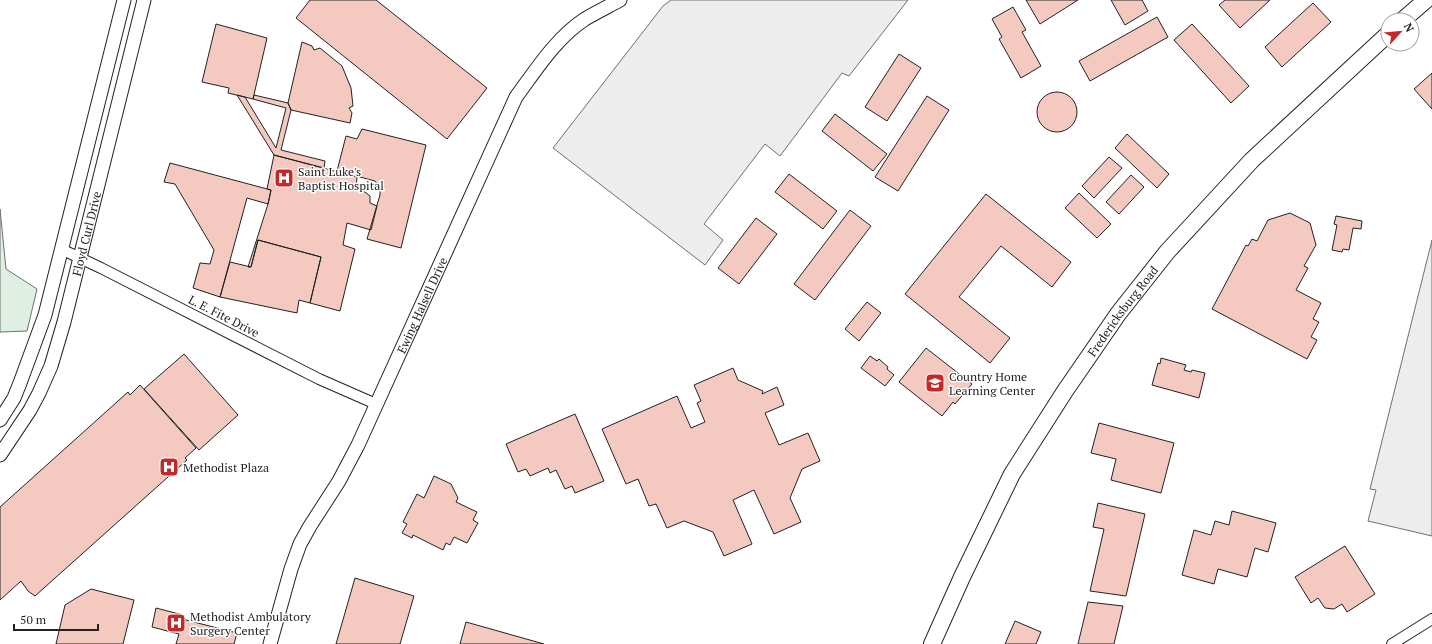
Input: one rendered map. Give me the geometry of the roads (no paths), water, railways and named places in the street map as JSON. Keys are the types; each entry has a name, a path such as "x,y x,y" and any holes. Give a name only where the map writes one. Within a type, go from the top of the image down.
{"main road":[{"path":"1413,12 1426,0"},
{"name":"Fredericksburg Road","path":"932,644 962,577 1012,474 1118,314 1172,246 1252,160 1380,41"}],"street":[{"name":"Floyd Curl Drive","path":"0,420 14,398 45,315 124,0"},
{"name":"Floyd Curl Drive","path":"0,455 30,410 51,366 64,322 144,0"},
{"name":"Ewing Halsell Drive","path":"270,644 291,569 300,544 348,465 516,97 538,66 569,32 584,20 620,0"},
{"name":"L. E. Fite Drive","path":"61,249 319,379 376,404"},
{"path":"20,383 39,393"},
{"path":"1392,644 1432,619"}],"place":[{"name":"Saint Luke's Baptist Hospital","path":"284,178"},
{"name":"Country Home Learning Center","path":"935,383"},
{"name":"Methodist Plaza","path":"169,467"},
{"name":"Methodist Ambulatory Surgery Center","path":"176,623"}]}
